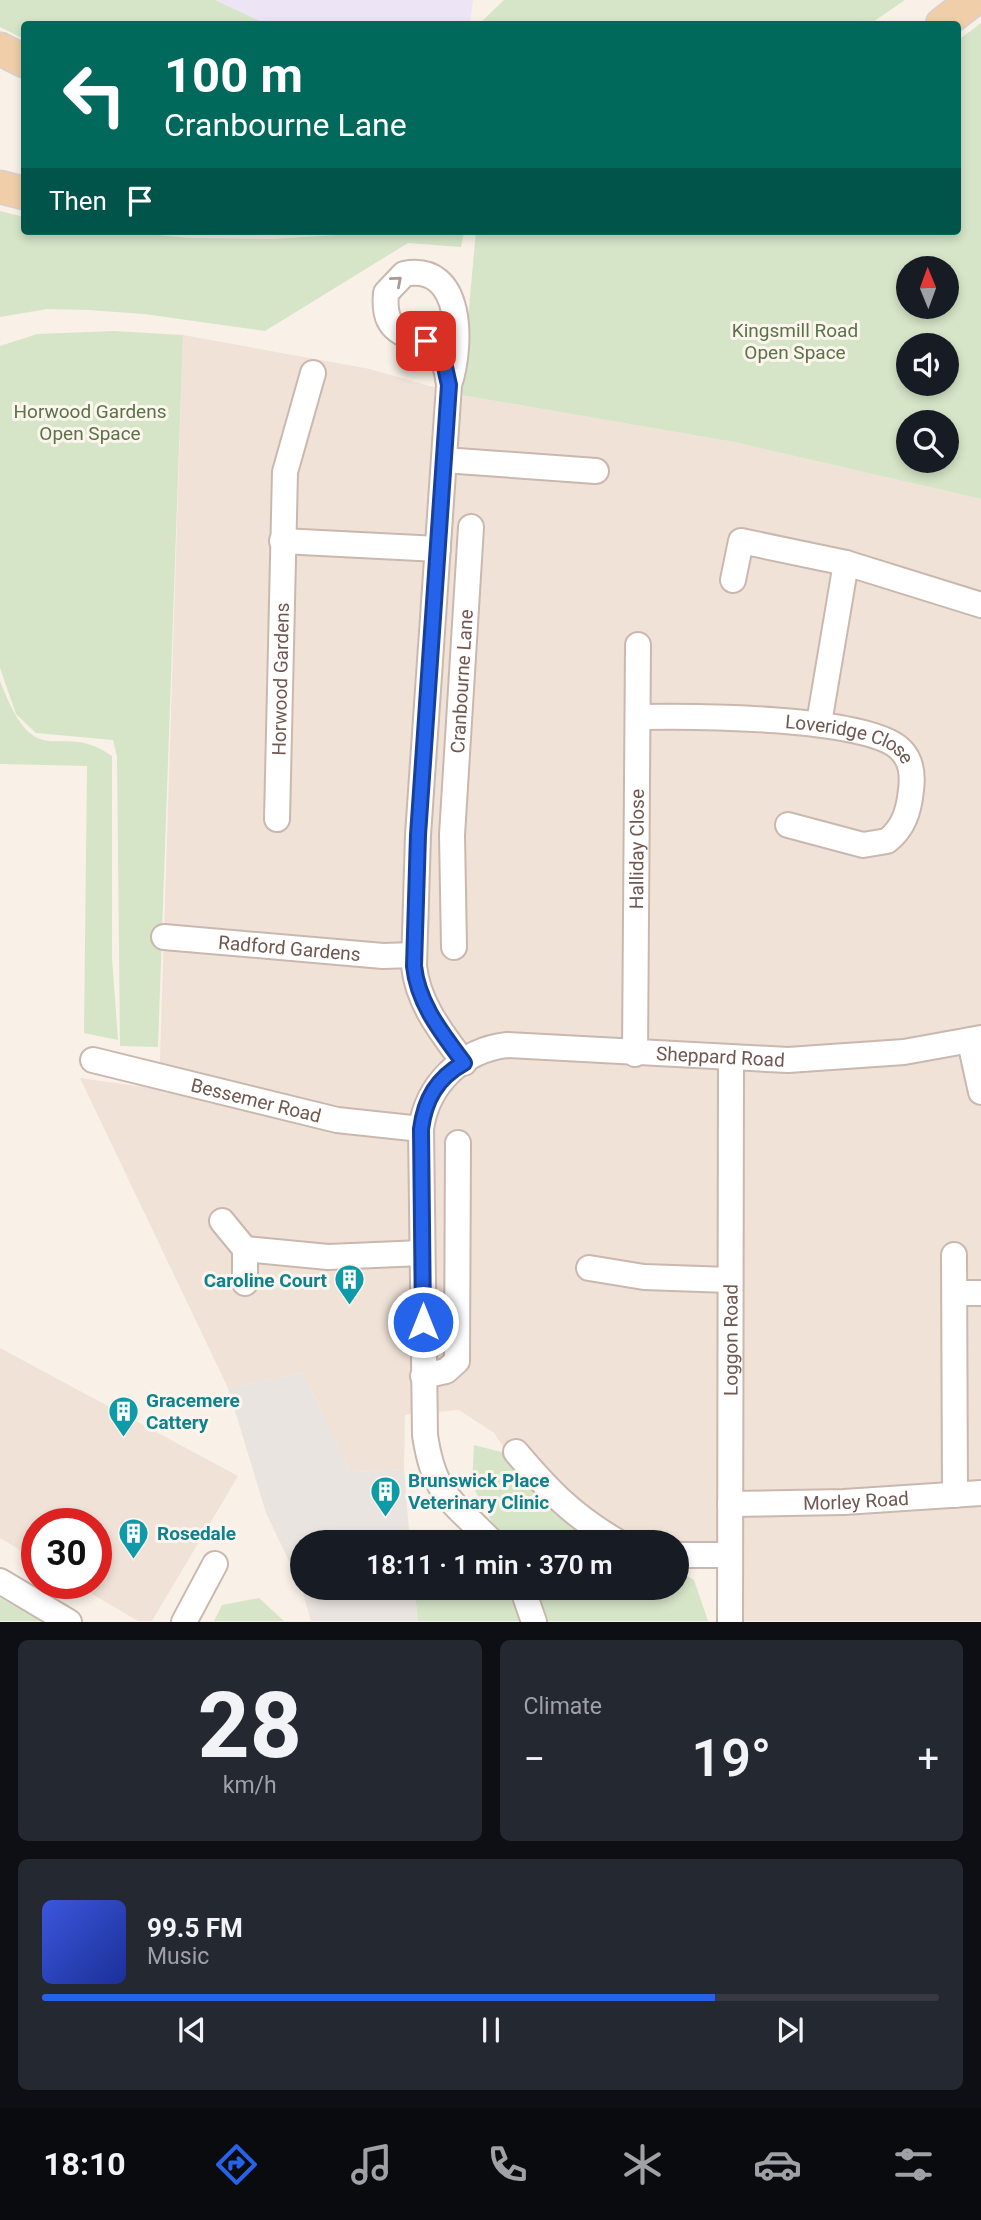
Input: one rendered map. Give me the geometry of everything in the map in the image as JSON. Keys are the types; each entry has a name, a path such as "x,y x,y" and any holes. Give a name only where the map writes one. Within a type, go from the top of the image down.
{"main road":[{"path":"946,21 973,0"},
{"path":"0,49 21,60"},
{"path":"0,187 21,192"}],"street":[{"name":"Horwood Gardens","path":"277,819 285,472 313,373"},
{"name":"Cranbourne Lane","path":"449,385 418,835 414,955 416,982 424,1005 464,1063"},
{"path":"444,460 596,471"},
{"name":"Cranbourne Lane","path":"454,947 452,835 471,527"},
{"path":"282,541 438,549"},
{"path":"733,580 741,541 846,563 981,605"},
{"path":"819,723 846,563"},
{"name":"Halliday Close","path":"635,1054 638,645"},
{"name":"Loveridge Close","path":"638,717 819,723 879,738 902,750 912,776 908,811 893,837 878,845 863,845 788,825"},
{"path":"418,835 452,835"},
{"name":"Radford Gardens","path":"164,937 383,956 414,955"},
{"path":"975,1040 981,1092"},
{"name":"Sheppard Road","path":"464,1063 494,1046 507,1045 731,1059 846,1058 975,1040"},
{"name":"Loggon Road","path":"730,1622 731,1059"},
{"name":"Bessemer Road","path":"93,1060 337,1120 421,1129"},
{"path":"464,1063 439,1082 424,1108 421,1129 423,1376 425,1435 435,1480 480,1530"},
{"path":"423,1376 446,1371 457,1361 458,1143"},
{"path":"222,1221 245,1249 245,1283"},
{"path":"245,1249 328,1257 422,1254"},
{"path":"954,1255 955,1495"},
{"path":"589,1268 644,1277 729,1280"},
{"path":"955,1293 981,1293"},
{"path":"516,1452 556,1500 597,1530"},
{"name":"Morley Road","path":"730,1504 981,1493"},
{"path":"689,1555 729,1555"},
{"path":"184,1622 215,1564"},
{"path":"0,1581 69,1622"},
{"path":"527,1600 534,1622"}],"shaded area":[{"path":"215,0 473,0 470,21 260,21"},
{"path":"183,335 370,369 461,395 734,442 981,499 981,1621 739,1621 738,1570 689,1566 689,1530 581,1530 532,1489 494,1433 459,1410 405,1415 404,1469 358,1472 349,1469 303,1373 228,1388 80,1078 159,1089"},
{"path":"0,1348 238,1476 152,1621 138,1621 101,1599 112,1599 112,1508 21,1508 21,1550 0,1538"},
{"path":"303,1373 349,1469 358,1472 404,1469 409,1530 290,1530 290,1563 266,1513 228,1388"},
{"path":"305,1600 416,1600 418,1621 311,1621"}],"green space":[{"path":"0,0 215,0 260,21 21,21 21,38 0,27"},
{"path":"504,0 905,0 874,21 482,21"},
{"name":"Kingsmill Road Open Space","path":"981,23 981,499 734,442 461,395 476,235 961,235 961,38"},
{"path":"0,211 21,216 21,235 158,235 274,239 338,235 463,235 461,247 408,243 265,331 144,314 88,310 47,309 0,317"},
{"name":"Horwood Gardens Open Space","path":"114,331 183,335 158,1047 120,1046 117,756 113,740 36,733 16,714 0,668 0,346 37,334"},
{"path":"0,681 13,711 26,729 38,738 77,742 93,746 112,756 112,958 118,1040 84,1033 87,766 0,764"},
{"path":"474,1445 509,1454 583,1530 496,1530 472,1485"},
{"path":"689,1577 694,1580 708,1621 545,1621 534,1600 689,1600"},
{"path":"0,1598 43,1621 0,1621"},
{"path":"259,1598 284,1621 214,1621 222,1605"},
{"path":"416,1600 517,1600 521,1605 522,1621 418,1621"}],"place":[{"name":"Caroline Court","path":"350,1307"},
{"name":"Gracemere Cattery","path":"123,1438"},
{"name":"Brunswick Place Veterinary Clinic","path":"385,1518"},
{"name":"Rosedale","path":"134,1560"}],"route":[{"path":"423,1322 421,1129 424,1108 439,1082 450,1070 464,1063 424,1005 414,966 418,835 449,385 447,366 443,358 426,341"}]}
